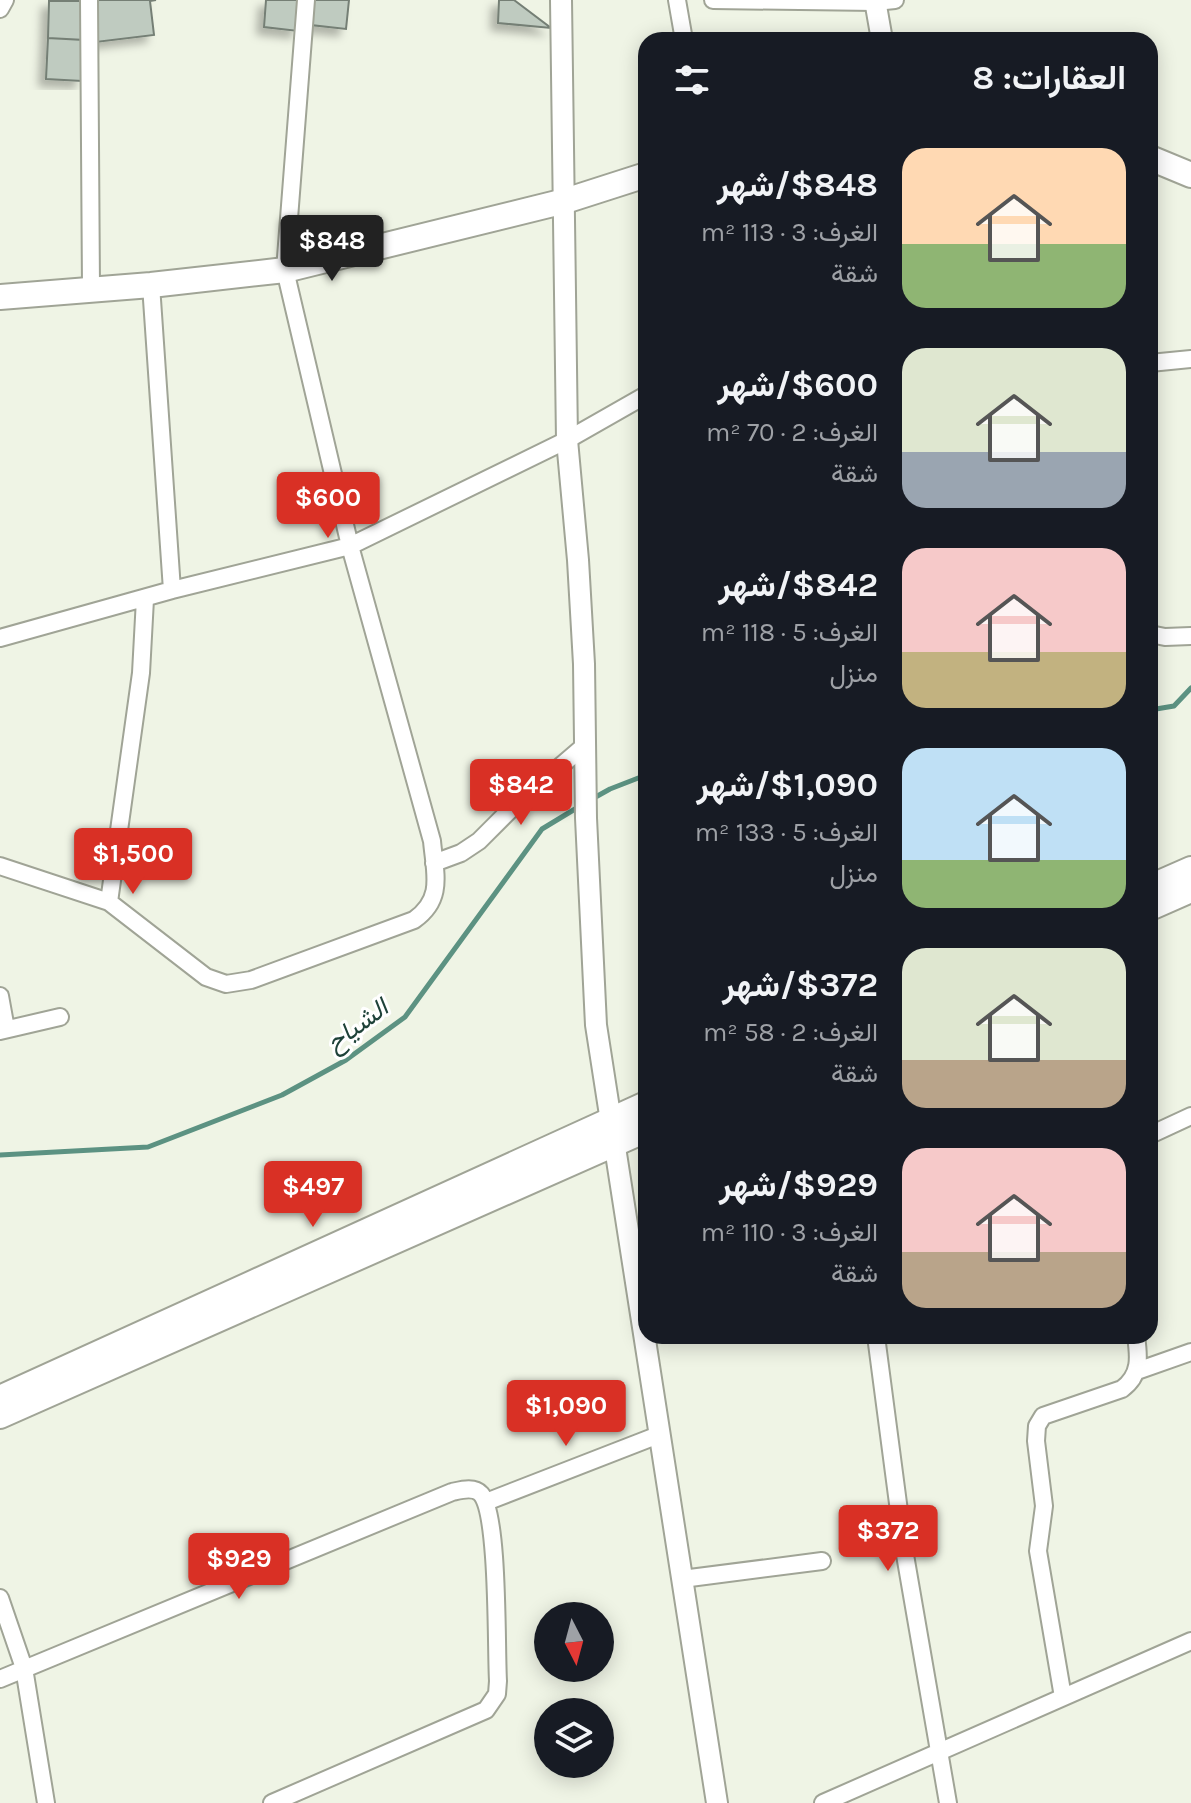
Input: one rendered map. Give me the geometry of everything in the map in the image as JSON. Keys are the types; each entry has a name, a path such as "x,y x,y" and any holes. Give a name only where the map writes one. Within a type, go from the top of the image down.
{"main road":[{"path":"1158,161 1191,175"},
{"path":"0,297 285,270 565,201 638,178"},
{"path":"1158,883 1191,869"},
{"path":"1158,904 1191,890"},
{"path":"0,1398 638,1108"},
{"path":"0,1416 638,1134"}],"street":[{"path":"0,9 5,0"},
{"path":"89,0 91,288"},
{"path":"0,866 109,902 206,977 226,984 251,980 414,920 427,910 434,898 432,841 350,546 285,270 306,0"},
{"path":"561,0 567,440 584,664 586,818 596,1025 638,1289"},
{"path":"677,0 683,32"},
{"path":"713,0 884,1"},
{"path":"882,32 884,1"},
{"path":"884,1 892,32"},
{"path":"151,285 172,590"},
{"path":"1158,362 1191,359"},
{"path":"0,638 172,590 350,546 567,440 638,400"},
{"path":"109,902 140,685 145,599"},
{"path":"1158,636 1191,636"},
{"path":"434,863 461,853 479,841 513,807 584,746"},
{"path":"0,996 3,1030 60,1017"},
{"path":"1158,1131 1191,1116"},
{"path":"647,1344 717,1803"},
{"path":"877,1344 904,1549 948,1803"},
{"path":"1063,1697 1039,1564 1038,1543 1044,1506 1037,1426 1043,1416 1056,1410 1122,1389 1134,1379 1137,1371 1136,1344"},
{"path":"1137,1371 1191,1352"},
{"path":"486,1502 661,1434"},
{"path":"0,1679 452,1492 474,1489 486,1502 493,1552 498,1681 493,1702 486,1710 442,1731 272,1803"},
{"path":"682,1579 822,1561"},
{"path":"0,1598 24,1668 46,1803"},
{"path":"823,1803 1191,1641"}],"building":[{"path":"94,0 156,0 150,1 154,35 96,42"},
{"path":"266,0 302,0 298,31 264,27"},
{"path":"314,0 349,0 346,29 311,25"},
{"path":"499,0 514,0 551,28 498,23"},
{"path":"49,1 84,1 84,40 48,38"},
{"path":"48,38 84,40 82,81 46,79"}],"waterway":[{"name":"الشياح","path":"1158,709 1174,706 1191,688"},
{"name":"الشياح","path":"592,799 638,778"},
{"name":"الشياح","path":"0,1155 148,1147 282,1095 346,1060 405,1017 542,829 580,806"}]}
